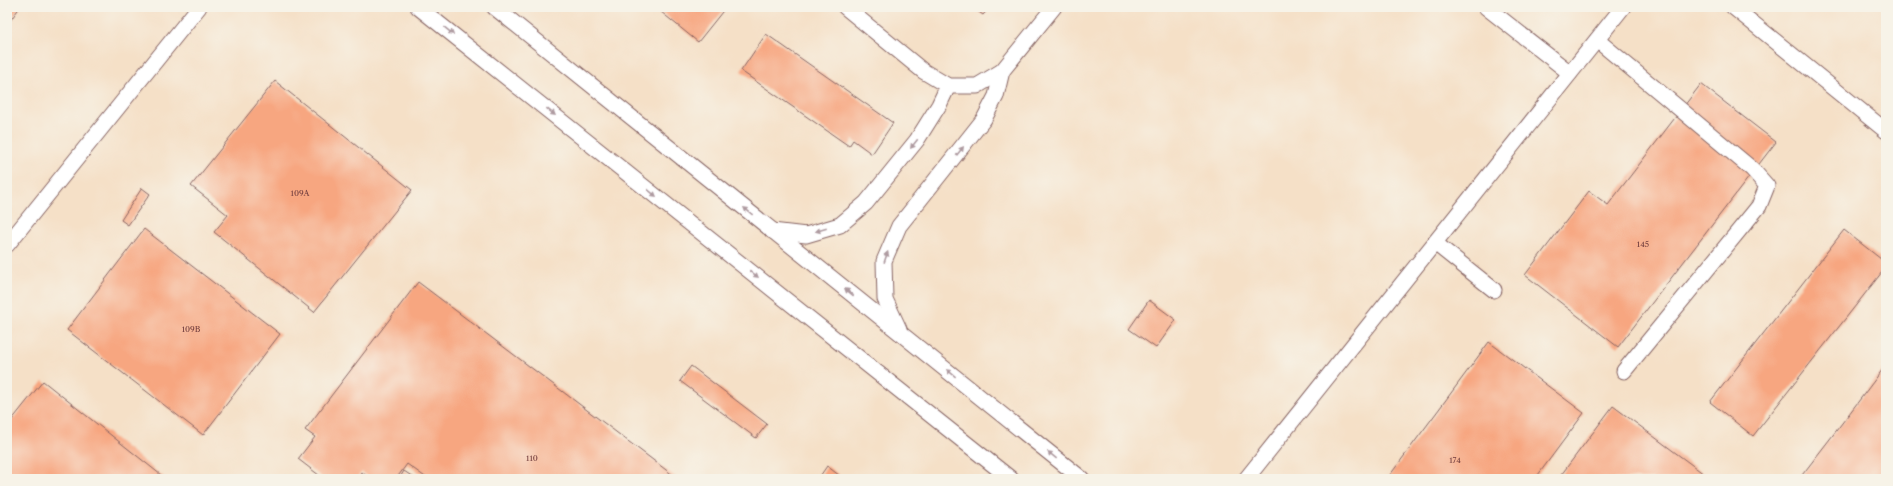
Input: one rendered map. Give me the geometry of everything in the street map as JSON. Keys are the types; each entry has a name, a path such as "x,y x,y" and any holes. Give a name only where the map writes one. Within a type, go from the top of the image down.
{"lane":[{"path":"7,245 199,7"},
{"path":"418,7 1011,479"},
{"path":"494,7 1082,479"},
{"path":"845,7 923,71 948,86 977,86 1002,71 1054,7"},
{"path":"1486,7 1570,73"},
{"path":"1246,479 1623,7"},
{"path":"1733,7 1886,131"},
{"path":"1597,40 1752,169 1767,186 1759,206 1624,371"},
{"path":"901,334 885,299 884,261 899,226 984,120 996,96 1002,71"},
{"path":"772,231 806,235 840,225 866,203 917,140 932,117 948,86"},
{"path":"1435,243 1494,290"}],"building":[{"path":"7,7 20,7 7,25"},
{"path":"655,7 726,7 698,42"},
{"path":"972,7 990,7 983,15"},
{"path":"766,34 893,123 872,154 853,140 849,146 741,71"},
{"path":"275,81 412,190 314,312 214,232 228,215 191,186"},
{"path":"1701,84 1776,142 1618,347 1525,275 1589,191 1608,205"},
{"path":"142,188 150,194 128,225 121,220"},
{"path":"144,229 280,334 203,435 67,330"},
{"path":"1844,230 1886,263 1886,267 1753,436 1710,402"},
{"path":"418,282 678,479 428,479 407,464 396,479 370,479 362,472 356,479 324,479 298,459 315,437 305,430"},
{"path":"1149,300 1176,320 1156,348 1129,329"},
{"path":"1489,342 1584,413 1535,479 1387,479"},
{"path":"1886,365 1886,479 1799,479 1833,435"},
{"path":"691,366 767,424 756,438 680,381"},
{"path":"43,381 166,479 7,479 7,426"},
{"path":"1613,406 1708,477 1707,479 1558,479"},
{"path":"827,466 844,479 818,479"},
{"path":"404,471 416,479 399,479"}]}
